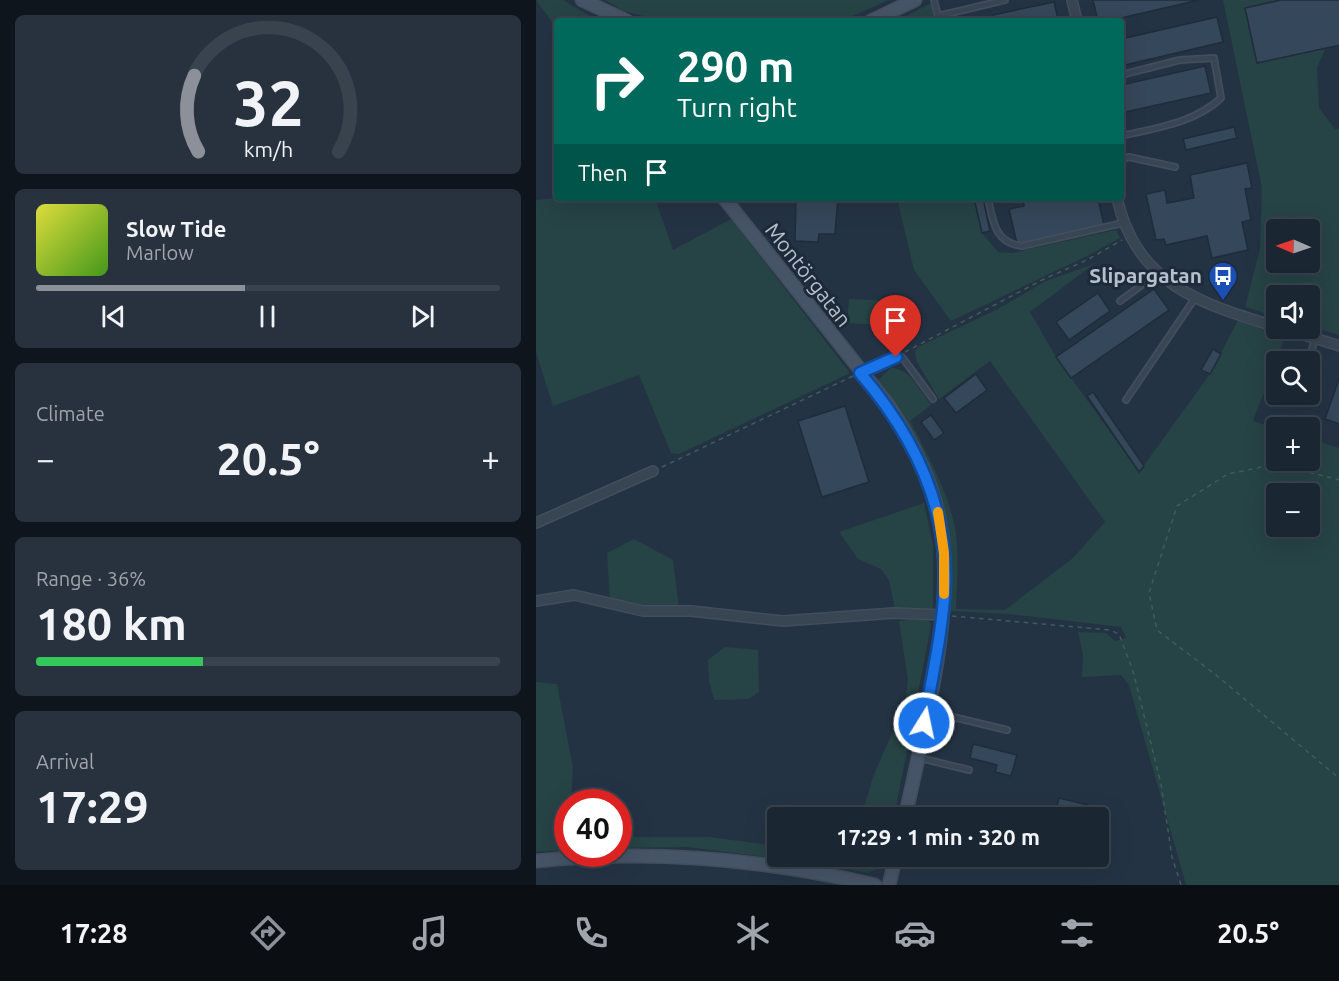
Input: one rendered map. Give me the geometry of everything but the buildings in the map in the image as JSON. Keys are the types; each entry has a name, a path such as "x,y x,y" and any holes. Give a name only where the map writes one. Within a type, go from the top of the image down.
{"street":[{"path":"582,0 621,18"},
{"path":"877,18 915,0"},
{"path":"1072,0 1076,18"},
{"name":"Montörgatan","path":"726,201 900,424 934,498 944,553 942,615 907,807"},
{"path":"1117,201 1129,236 1143,259 1157,273 1195,298 1266,324"},
{"path":"1315,339 1340,346"},
{"path":"536,523 653,471"},
{"path":"536,601 574,596 659,613 692,611 783,621 894,613 942,615"},
{"path":"536,861 638,856 703,859 790,868 875,885"},
{"path":"889,885 893,867"}],"lane":[{"path":"934,0 939,18"},
{"path":"942,18 1005,0"},
{"path":"1124,74 1180,60 1214,58 1221,98 1208,111 1175,123 1124,135"},
{"path":"1124,158 1129,157 1175,167"},
{"path":"989,201 996,232 1009,245 1022,246 1123,223"},
{"path":"1120,301 1157,273"},
{"path":"1126,400 1195,298"},
{"path":"1311,351 1315,339"},
{"path":"860,373 896,357 907,361 933,399"},
{"path":"926,711 1007,730"},
{"path":"917,757 969,770"}],"path":[{"path":"896,357 1044,279 1087,260 1129,236"},
{"path":"653,471 860,373"},
{"path":"1340,480 1276,464 1228,474 1177,506 1149,594 1157,630 1216,675 1340,779"},
{"path":"942,615 1110,630 1119,634 1133,671 1161,784 1172,857 1181,885"}],"green space":[{"path":"536,0 563,0 593,18 554,18 554,25"},
{"path":"605,0 889,0 848,18 652,18 623,11"},
{"path":"1223,0 1339,0 1339,15 1317,68 1319,108 1335,129 1339,129 1339,335 1320,329 1320,285 1266,285 1266,314 1245,307 1260,249 1262,188"},
{"path":"931,3 934,18 903,18"},
{"path":"554,198 554,201 656,201 673,250 731,219 850,373 679,454 671,453 639,375 553,406 536,352 536,200"},
{"path":"898,201 975,201 982,233 998,252 1012,253 1116,230 1120,238 951,321 914,270"},
{"path":"1094,264 1030,312 1056,357 1139,472 1210,374 1238,320 1266,329 1266,339 1284,339 1280,351 1266,351 1266,387 1253,421 1266,425 1266,471 1320,471 1320,442 1339,448 1339,885 1186,885 1129,685 1121,675 1082,677 1083,655 1078,632 1106,633 1115,641 1126,638 1121,627 1009,614 950,611 951,578 948,547 935,489 912,435 878,380 891,368 898,369 909,376 931,405 910,421 937,476 953,519 958,571 956,609 1005,610 1073,558 1105,522 990,361 939,399 917,362 915,352 918,347 996,310 1046,281"},
{"path":"849,299 896,301 894,326 847,323"},
{"path":"924,503 933,544 933,608 927,611 895,609 889,580 881,569 858,559 839,532"},
{"path":"634,539 673,560 679,608 658,610 610,601 607,553"},
{"path":"928,618 931,626 896,807 864,807 873,777 905,703 908,680 899,621"},
{"path":"725,647 758,650 759,692 749,699 714,700 709,681 708,660"},
{"path":"536,682 557,684 573,768 572,789 554,789 554,851 536,852"},
{"path":"632,837 709,837 767,845 767,857 687,847 632,848"},
{"path":"837,867 881,867 868,873"}],"slow traffic":[{"path":"938,512 944,553 944,594"}],"place":[{"name":"Slipargatan","path":"1223,302"}],"route":[{"path":"896,357 860,373 889,406 911,443 934,498 940,523 945,584 935,663 924,723"}]}
